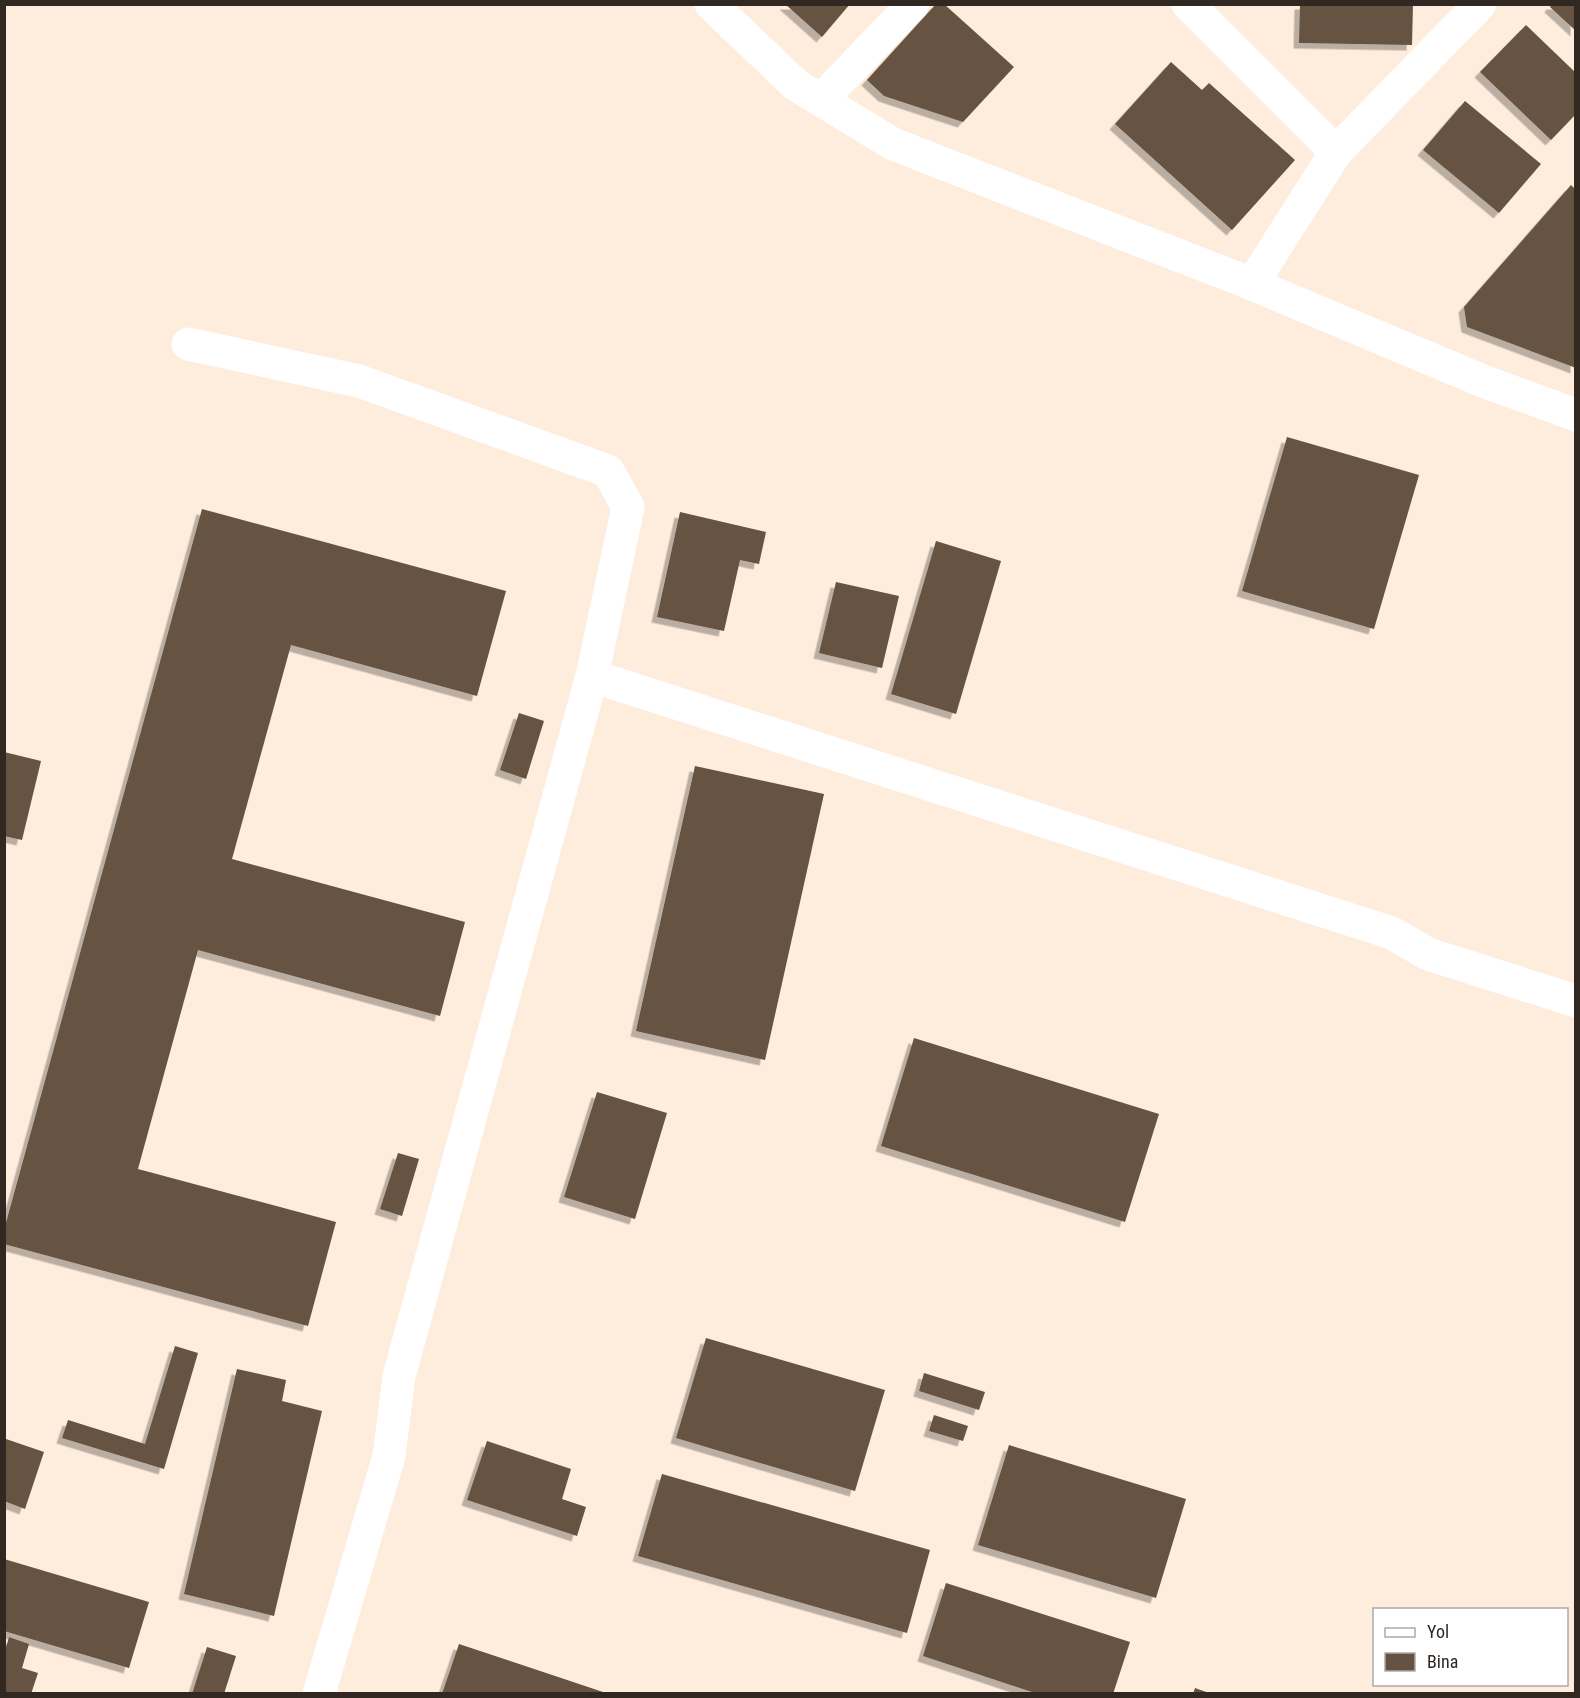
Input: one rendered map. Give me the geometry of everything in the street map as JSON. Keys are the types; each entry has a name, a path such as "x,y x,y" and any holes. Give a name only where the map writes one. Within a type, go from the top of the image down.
{"street":[{"path":"711,4 796,84 893,144 1252,284 1483,381 1575,416"},
{"path":"821,100 913,4"},
{"path":"1188,4 1336,152"},
{"path":"1252,284 1336,152 1480,4"},
{"path":"188,344 359,381 608,471 628,507 592,676 399,1376 389,1456 319,1694"},
{"path":"592,676 1392,933 1428,954 1575,1001"}],"building":[{"path":"785,4 850,4 822,37"},
{"path":"936,4 944,4 1014,67 963,122 884,96 867,80"},
{"path":"1300,4 1413,4 1412,45 1299,43"},
{"path":"1552,4 1576,4 1576,31 1550,7"},
{"path":"1526,25 1576,73 1576,114 1551,140 1480,72"},
{"path":"1171,62 1202,90 1209,83 1295,160 1232,230 1115,124"},
{"path":"1465,101 1541,164 1499,213 1423,150"},
{"path":"1571,185 1576,190 1576,368 1467,327 1464,307"},
{"path":"1287,437 1419,475 1374,629 1242,591"},
{"path":"202,509 506,591 477,696 291,645 232,859 465,922 440,1016 198,950 138,1169 336,1222 308,1326 4,1244 4,1230"},
{"path":"680,512 766,532 759,564 740,560 724,631 657,617"},
{"path":"936,541 1001,561 956,714 891,694"},
{"path":"836,582 899,596 882,668 819,653"},
{"path":"519,713 544,721 526,779 500,770"},
{"path":"4,752 41,761 22,840 4,836"},
{"path":"695,766 824,794 765,1060 636,1031"},
{"path":"914,1038 1159,1114 1125,1222 881,1146"},
{"path":"597,1092 667,1113 635,1219 564,1197"},
{"path":"398,1153 419,1159 402,1216 380,1209"},
{"path":"706,1338 885,1390 855,1491 676,1438"},
{"path":"175,1346 198,1353 164,1469 62,1438 68,1420 145,1444"},
{"path":"237,1369 286,1380 282,1401 322,1411 274,1616 184,1594"},
{"path":"924,1373 985,1392 979,1410 919,1391"},
{"path":"934,1415 968,1426 963,1441 929,1431"},
{"path":"6,1439 44,1452 25,1509 4,1501"},
{"path":"487,1441 571,1469 562,1499 586,1507 577,1536 467,1500"},
{"path":"1009,1445 1186,1499 1156,1598 978,1545"},
{"path":"662,1474 930,1550 907,1633 638,1556"},
{"path":"4,1559 149,1602 129,1668 4,1631"},
{"path":"946,1583 1130,1642 1113,1694 1038,1694 923,1656"},
{"path":"9,1637 29,1644 22,1668 38,1673 31,1694 5,1694 5,1651"},
{"path":"459,1644 606,1693 606,1694 442,1694"},
{"path":"207,1647 236,1656 224,1694 192,1694"},
{"path":"1195,1688 1209,1693 1209,1694 1193,1694"}]}
